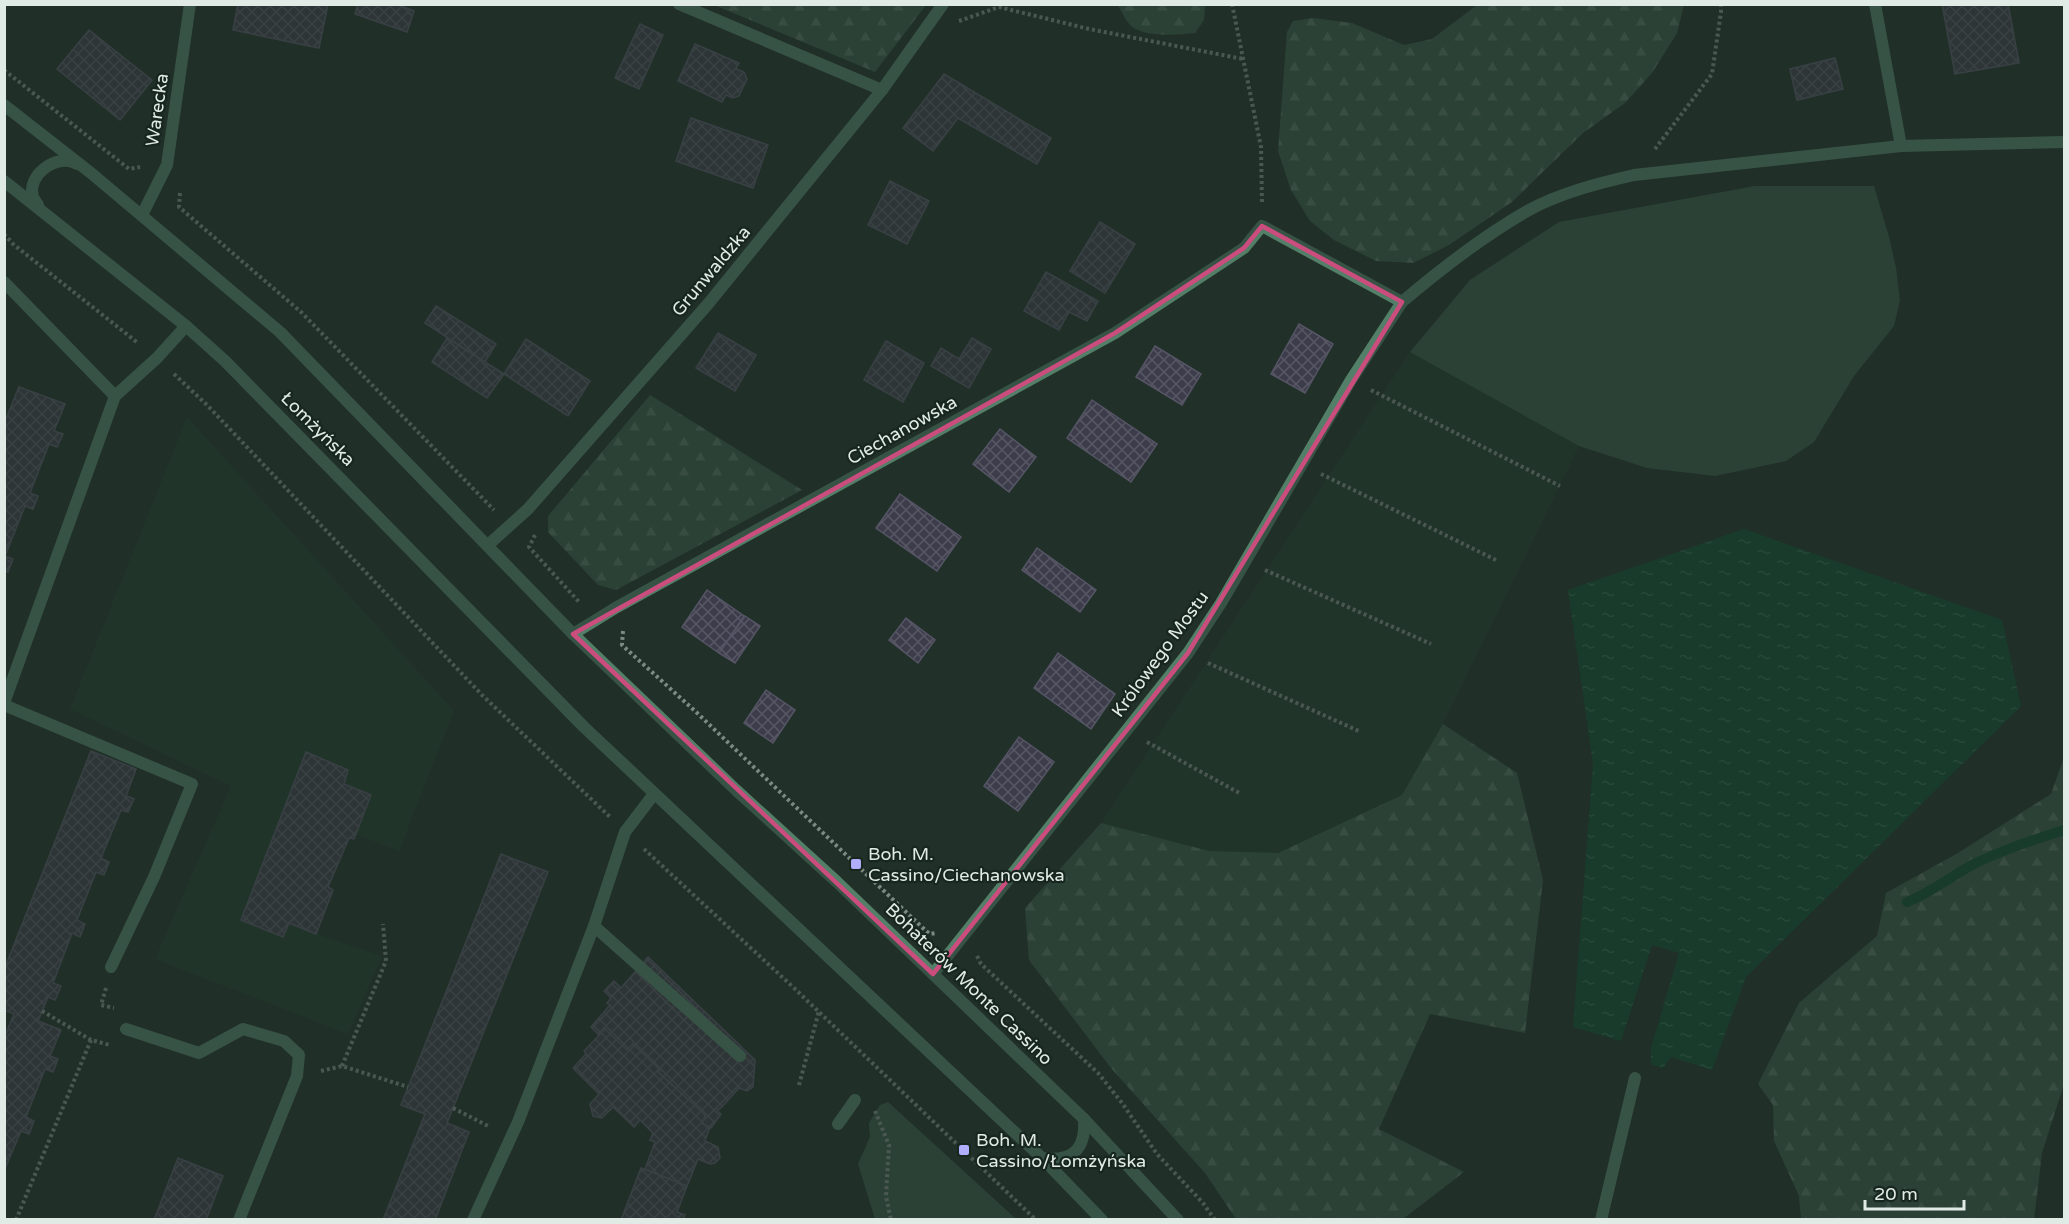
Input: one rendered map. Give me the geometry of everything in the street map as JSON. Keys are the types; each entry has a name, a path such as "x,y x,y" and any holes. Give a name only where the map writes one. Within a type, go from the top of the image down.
{"street":[{"name":"Warecka","path":"142,215 167,165 190,4"},
{"path":"680,4 882,90"},
{"name":"Grunwaldzka","path":"488,544 528,508 708,304 882,90 943,4"},
{"path":"1875,4 1901,146"},
{"path":"4,105 91,172 280,332 573,634"},
{"name":"Królowego Mostu","path":"933,974 1188,653 1246,561 1350,380 1402,302 1457,255 1530,210 1605,181 1634,175 1901,146 2064,142"},
{"path":"42,211 32,196 34,181 46,167 56,160 72,160 91,172"},
{"name":"Łomżyńska","path":"4,181 186,326 239,374 584,727 654,794"},
{"path":"1262,226 1402,302"},
{"name":"Ciechanowska","path":"573,634 617,607 1115,333 1244,248 1262,226"},
{"path":"4,282 115,396"},
{"path":"111,967 154,878 192,784 4,704 115,396 157,358 186,326"},
{"name":"Bohaterów Monte Cassino","path":"573,634 1084,1119 1178,1220"},
{"path":"473,1220 509,1137 518,1122 594,926 625,832 654,794 1042,1158 1102,1220"},
{"path":"594,926 741,1056"},
{"path":"126,1029 200,1053 243,1029 284,1041 298,1055 297,1076 239,1220"},
{"path":"1601,1220 1635,1078"},
{"path":"838,1124 855,1100"},
{"path":"1042,1158 1055,1159 1069,1156 1079,1147 1085,1134 1084,1119"}],"path":[{"path":"1232,4 1261,147 1262,226"},
{"path":"1634,175 1712,74 1721,4"},
{"path":"922,34 998,6 1089,29 1243,59"},
{"path":"4,234 13,244 157,358 207,405 482,695 625,832 819,1011 1036,1220"},
{"path":"1350,380 1560,486"},
{"path":"1301,465 1496,560"},
{"path":"1246,561 1431,644"},
{"path":"1188,653 1360,732"},
{"path":"1127,730 1241,794"},
{"path":"383,924 386,961 342,1066 408,1087"},
{"path":"16,1220 91,1040 42,1011"},
{"path":"800,1085 819,1011"},
{"path":"872,1104 889,1145 886,1196 891,1220"},
{"path":"453,1108 509,1137"}],"highlighted area":[{"path":"1262,226 1402,302 1188,653 933,974 573,634 1115,333 1244,248"}],"shaded area":[{"path":"1410,352 1579,446 1443,724 1402,795 1278,853 1209,851 1101,823"},
{"path":"187,417 454,711 399,851 356,834 354,839 349,838 328,887 333,890 316,934 382,956 348,1034 155,959 231,786 70,709"}],"green space":[{"path":"714,5 926,5 875,72"},
{"path":"1118,5 1205,5 1204,20 1195,33 1152,34 1130,25"},
{"path":"1477,5 1684,5 1677,33 1652,73 1625,103 1583,133 1512,202 1449,245 1413,263 1376,261 1334,240 1310,221 1291,190 1278,151 1287,32 1293,21 1313,18 1352,23 1404,45 1432,39"},
{"path":"1755,186 1874,186 1889,237 1900,300 1894,326 1854,376 1814,442 1786,461 1715,476 1647,468 1579,446 1410,352 1470,280 1559,222"},
{"path":"650,395 802,490 616,590 598,585 548,532 548,516"},
{"path":"1443,724 1517,773 1543,880 1525,1033 1430,1014 1379,1129 1464,1172 1403,1219 1236,1219 1205,1173 1111,1068 1029,960 1025,908 1101,823 1209,851 1278,853 1402,795"},
{"path":"2064,757 2064,1084 2042,1153 2034,1219 1801,1219 1799,1196 1774,1141 1773,1105 1758,1084 1799,1003 1877,936 1886,893 1958,853 2051,794"},
{"path":"888,1102 1016,1219 875,1219 858,1164 870,1137 869,1123 880,1105"}],"water":[{"path":"1744,529 2002,620 2021,706 1746,977 1712,1070 1671,1057 1663,1068 1651,1064 1651,1048 1679,953 1652,945 1621,1041 1573,1027 1593,764 1568,590"}],"building":[{"path":"238,4 328,4 319,48 233,30"},
{"path":"358,4 396,4 414,11 407,32 355,14"},
{"path":"1942,4 2008,4 2019,63 1955,74"},
{"path":"640,24 663,35 639,89 615,78"},
{"path":"89,30 152,80 120,120 57,69"},
{"path":"695,44 739,63 736,69 744,72 747,79 739,96 733,98 726,95 722,102 678,81"},
{"path":"1835,58 1843,89 1797,100 1790,69"},
{"path":"944,74 1051,138 1037,164 958,118 933,151 903,128"},
{"path":"691,118 768,145 753,188 676,161"},
{"path":"890,181 929,201 907,244 868,225"},
{"path":"1100,222 1135,244 1105,293 1070,271"},
{"path":"1046,272 1098,301 1087,321 1069,312 1059,330 1024,311"},
{"path":"436,306 496,344 485,362 425,323"},
{"path":"1299,324 1333,344 1305,393 1271,374"},
{"path":"718,333 756,355 735,391 696,368"},
{"path":"447,338 504,374 487,398 432,362"},
{"path":"972,338 991,349 969,388 931,366 941,348 959,359"},
{"path":"526,339 590,381 568,416 504,374"},
{"path":"886,341 924,363 903,402 864,380"},
{"path":"1155,346 1201,374 1182,405 1136,377"},
{"path":"19,387 65,404 54,431 63,434 57,447 49,444 30,493 38,496 33,509 25,506 5,556 13,559 8,572 4,571 4,424"},
{"path":"1092,400 1157,444 1131,482 1067,438"},
{"path":"1000,429 1036,457 1009,492 973,464"},
{"path":"900,494 961,537 937,571 876,528"},
{"path":"1037,548 1096,590 1080,612 1022,570"},
{"path":"707,590 744,616 719,653 682,627"},
{"path":"745,616 760,626 735,663 719,653"},
{"path":"906,618 935,640 918,663 889,640"},
{"path":"1058,653 1115,694 1091,729 1034,688"},
{"path":"766,690 795,710 773,743 744,723"},
{"path":"1019,737 1054,762 1018,811 984,786"},
{"path":"91,751 136,769 126,796 134,799 128,812 121,810 101,858 109,862 104,875 96,872 77,920 85,924 80,937 72,933 53,983 61,986 55,1000 48,997 38,1021 61,1030 50,1056 58,1059 53,1072 45,1069 26,1117 34,1121 29,1134 21,1131 4,1171 4,1038 14,1014 4,1010 4,970"},
{"path":"306,752 348,770 344,784 371,795 354,839 349,838 328,887 333,890 316,934 289,923 283,937 241,920"},
{"path":"501,854 548,872 447,1123 469,1132 435,1220 383,1220 425,1114 401,1105"},
{"path":"648,957 755,1060 753,1087 747,1091 739,1088 717,1110 721,1114 711,1128 702,1124 705,1115 658,1072 660,1070 633,1044 627,1050 605,1029 599,1035 591,1027 610,1005 607,1003 611,998 604,991 614,981 621,988"},
{"path":"605,1029 627,1050 633,1044 660,1070 658,1072 705,1115 702,1124 710,1127 705,1141 718,1147 720,1158 710,1164 698,1159 687,1186 645,1169 655,1142 650,1140 653,1133 640,1120 634,1127 613,1107 602,1118 593,1116 590,1104 599,1094 573,1068 586,1054 584,1051"},
{"path":"178,1158 223,1176 206,1220 154,1220"},
{"path":"641,1168 687,1186 677,1212 685,1215 683,1220 621,1220"}],"waterway":[{"path":"1907,902 1983,860 2064,830"}],"place":[{"name":"Boh. M. Cassino/Ciechanowska","path":"856,864"},
{"name":"Boh. M. Cassino/Łomżyńska","path":"964,1150"}]}
